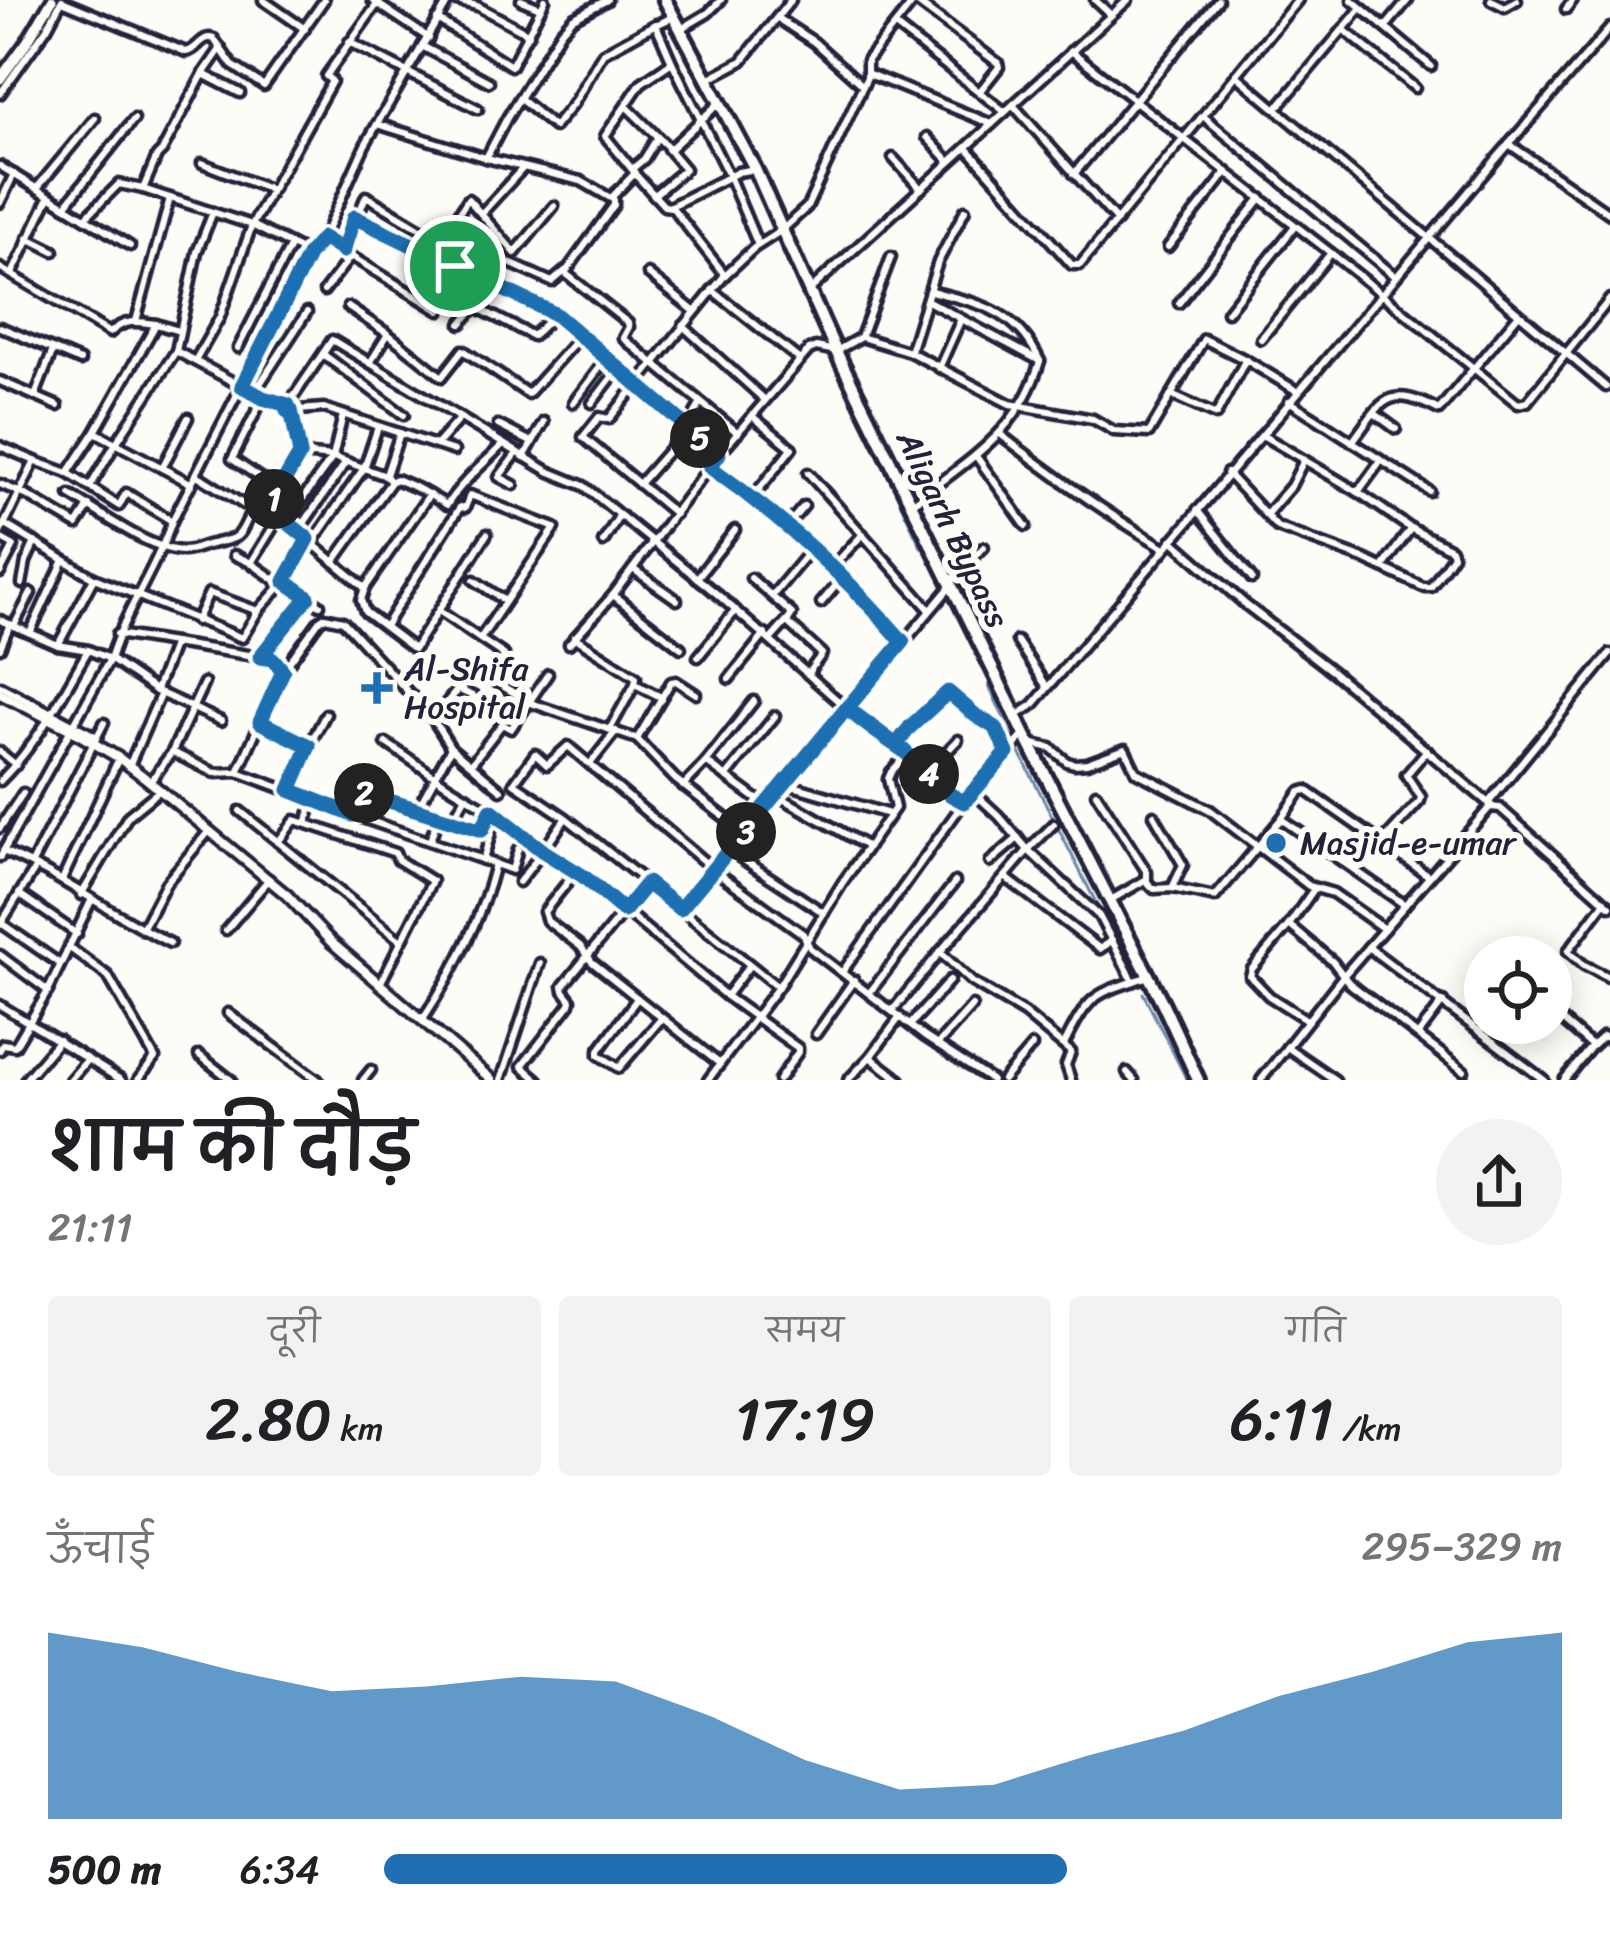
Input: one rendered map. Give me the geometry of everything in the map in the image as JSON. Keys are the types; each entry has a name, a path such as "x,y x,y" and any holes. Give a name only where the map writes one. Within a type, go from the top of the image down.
{"highway":[{"name":"Aligarh Bypass","path":"665,0 755,169 911,505 1198,1080"}],"main road":[{"path":"0,80 52,0"}],"street":[{"path":"0,94 62,0 186,52 210,38 232,65 264,86 324,0"},
{"path":"263,0 305,28"},
{"path":"170,943 34,865 1,853 110,659 172,521 309,254 323,238 365,145 437,19 450,0 477,6 529,34"},
{"path":"437,19 511,67 543,4 521,0"},
{"path":"487,158 568,24 608,0"},
{"path":"681,29 721,0"},
{"path":"706,80 742,61 791,0"},
{"path":"675,514 583,437 599,417 609,419 725,275 809,204 868,74 868,58 915,0 998,62 980,91"},
{"path":"1094,0 1111,15"},
{"path":"808,291 1128,0"},
{"path":"1073,174 1218,0"},
{"path":"967,148 1072,265 1083,262 1298,0"},
{"path":"1353,0 1431,66"},
{"path":"1383,26 1408,0"},
{"path":"1491,0 1505,7 1517,0"},
{"path":"1566,9 1574,0"},
{"path":"195,361 220,317 252,225 332,81 326,76 377,1 429,38"},
{"path":"1277,107 1361,8"},
{"path":"520,99 554,127 603,53 673,17"},
{"path":"777,18 807,36 863,86"},
{"path":"657,24 758,245"},
{"path":"894,26 1005,112"},
{"path":"1016,716 1033,704 1610,28"},
{"path":"1342,29 1414,88"},
{"path":"350,42 478,109"},
{"path":"422,46 489,82"},
{"path":"143,189 157,156 221,48"},
{"path":"1071,51 1518,404 1524,404 1610,299"},
{"path":"672,62 641,83 605,136 725,275"},
{"path":"203,74 240,93"},
{"path":"868,74 992,124"},
{"path":"1236,75 1606,387"},
{"path":"668,149 720,102"},
{"path":"1013,105 1117,220"},
{"path":"626,106 685,170 654,195"},
{"path":"1203,116 1396,276"},
{"path":"37,188 95,118"},
{"path":"65,206 134,119"},
{"path":"323,291 347,253 354,217 366,196 441,241 552,281 565,271 614,205 612,198 581,181 377,124"},
{"path":"927,137 950,162"},
{"path":"612,198 657,138"},
{"path":"1509,144 1610,214"},
{"path":"893,158 921,189"},
{"path":"202,163 271,190"},
{"path":"0,166 130,246"},
{"path":"481,214 524,167"},
{"path":"671,208 729,176 755,169"},
{"path":"1168,247 1227,172"},
{"path":"0,203 14,174"},
{"path":"86,218 118,184 252,225 309,254"},
{"path":"11,274 49,196"},
{"path":"136,321 170,198"},
{"path":"1179,303 1261,198"},
{"path":"441,241 468,200 514,253 554,206"},
{"path":"910,352 940,258 965,210"},
{"path":"91,487 176,351 197,252 213,212"},
{"path":"354,217 555,314 719,454"},
{"path":"1227,312 1295,226"},
{"path":"28,238 54,251"},
{"path":"323,238 440,311 452,295 533,336 555,314"},
{"path":"238,348 292,245"},
{"path":"1261,339 1331,253"},
{"path":"590,764 613,730 635,684 634,675 572,640 800,360 813,347 836,350 861,337 891,257"},
{"path":"0,268 110,333 118,325 136,321 178,331"},
{"path":"565,271 628,323 623,338 738,433"},
{"path":"648,274 694,310"},
{"path":"712,290 800,360"},
{"path":"931,291 1009,318 1040,361"},
{"path":"928,301 1040,361"},
{"path":"461,324 475,307"},
{"path":"348,308 442,377 463,350 528,394 580,336"},
{"path":"266,482 232,459 258,395 307,312"},
{"path":"1352,442 1385,399 1412,398 1439,410 1520,313"},
{"path":"939,368 961,319"},
{"path":"68,473 156,324"},
{"path":"682,326 765,400"},
{"path":"0,327 80,362"},
{"path":"370,363 388,334"},
{"path":"861,337 910,352 1006,402 1093,419 1114,431 1144,434 1151,430 1204,339 1297,391"},
{"path":"269,507 300,454 290,408 332,340 548,471 581,484 964,802"},
{"path":"34,396 53,350"},
{"path":"176,351 290,408 324,408 454,451"},
{"path":"324,355 404,415"},
{"path":"573,403 606,358"},
{"path":"1172,395 1216,415 1246,360"},
{"path":"911,505 1000,434 1020,406 1040,361"},
{"path":"592,404 618,370"},
{"path":"0,382 58,406"},
{"path":"1289,401 1429,491"},
{"path":"639,484 682,435 701,403"},
{"path":"1374,413 1396,429"},
{"path":"251,563 333,458 343,414"},
{"path":"752,416 791,447 753,497"},
{"path":"162,468 188,418"},
{"path":"436,445 460,418"},
{"path":"514,485 499,477 544,422"},
{"path":"498,425 531,442"},
{"path":"2,532 35,542 137,598 242,638 364,468 378,426"},
{"path":"95,433 192,484"},
{"path":"334,562 389,479 400,433"},
{"path":"1000,434 1165,548"},
{"path":"1227,473 1283,530 1431,587 1453,551 1261,435"},
{"path":"300,454 333,458 396,479 447,505 460,483 503,444"},
{"path":"0,446 68,473 119,506 126,493 172,521"},
{"path":"975,455 1026,526"},
{"path":"1266,515 1291,486 1304,460"},
{"path":"2,532 35,461"},
{"path":"1358,492 1380,461"},
{"path":"298,532 346,462"},
{"path":"710,467 812,548 903,642"},
{"path":"808,473 930,610"},
{"path":"70,495 163,549 189,551 235,540 252,510 197,475"},
{"path":"0,484 77,525 89,506"},
{"path":"255,495 365,588"},
{"path":"430,495 365,588 361,607 414,649 487,534"},
{"path":"385,626 470,495 555,528 480,639"},
{"path":"787,526 804,506"},
{"path":"1197,510 1252,579"},
{"path":"603,542 619,516"},
{"path":"1383,567 1411,529"},
{"path":"697,578 734,530"},
{"path":"0,573 14,546 2,532"},
{"path":"832,567 863,534"},
{"path":"1172,539 1246,605 1499,808 1608,904 1568,951 1610,978"},
{"path":"22,584 35,542"},
{"path":"680,909 951,586 956,574 984,547"},
{"path":"772,596 812,548"},
{"path":"234,555 320,605"},
{"path":"30,633 64,560"},
{"path":"632,569 677,600"},
{"path":"820,603 843,577"},
{"path":"58,645 94,578"},
{"path":"729,679 792,615 752,578"},
{"path":"474,580 506,601"},
{"path":"0,648 31,593"},
{"path":"196,620 209,593 258,611"},
{"path":"613,595 681,648"},
{"path":"260,657 308,597"},
{"path":"698,658 736,610"},
{"path":"439,611 504,656 494,682 531,703 637,739 683,786 745,833"},
{"path":"238,772 283,671 320,621 334,617 355,631 433,719 451,748 502,790"},
{"path":"0,620 58,645 110,659 159,692 221,721"},
{"path":"787,621 822,654 808,673"},
{"path":"118,634 273,659 283,671"},
{"path":"1017,641 1047,687"},
{"path":"129,766 174,643"},
{"path":"0,781 51,716 88,650"},
{"path":"1261,1080 1610,655"},
{"path":"471,764 502,724 511,729 548,674"},
{"path":"637,739 674,680 696,694"},
{"path":"150,782 172,752 204,683"},
{"path":"635,684 662,697"},
{"path":"433,719 458,689 507,713"},
{"path":"0,690 73,726 150,782 269,879 331,942 491,1080"},
{"path":"896,745 949,692 996,728 1007,753"},
{"path":"683,786 754,701"},
{"path":"290,790 326,714"},
{"path":"726,777 775,716"},
{"path":"260,722 309,746"},
{"path":"60,964 1,924 104,723"},
{"path":"843,971 964,802 1007,753 1026,739 1075,764 1125,749 1134,770 1204,806 1314,889 1333,892 1384,929"},
{"path":"928,772 958,740"},
{"path":"386,743 583,876 726,996 798,1048 779,1080"},
{"path":"778,987 514,782 535,754 547,765 568,746 715,869 803,934 810,948 937,1046 991,1080"},
{"path":"417,810 451,748"},
{"path":"1382,843 1421,799 1406,776 1427,750"},
{"path":"0,752 16,765"},
{"path":"172,752 215,773 238,772 512,870 518,849"},
{"path":"708,1080 778,987 890,815 896,805 888,779 908,754"},
{"path":"62,880 119,758"},
{"path":"706,762 766,806"},
{"path":"783,783 890,815"},
{"path":"81,895 128,816 160,790"},
{"path":"1096,793 1148,872 1154,889 1215,897 1306,790 1429,876"},
{"path":"973,791 1101,919 1133,981"},
{"path":"353,815 361,792 491,833 483,860"},
{"path":"0,828 22,793"},
{"path":"776,794 868,847"},
{"path":"452,821 466,796"},
{"path":"306,824 314,800"},
{"path":"482,830 491,810"},
{"path":"240,811 401,941"},
{"path":"1154,814 1183,865 1172,888"},
{"path":"430,841 438,817"},
{"path":"520,882 566,818"},
{"path":"1282,819 1405,905"},
{"path":"278,842 295,820 394,853 432,881 380,984"},
{"path":"892,1010 1054,824"},
{"path":"142,929 166,884 209,831"},
{"path":"990,862 1018,838"},
{"path":"730,851 824,913"},
{"path":"422,1020 453,974 489,890 495,863"},
{"path":"574,872 544,916 592,962 720,1064"},
{"path":"1005,877 1100,949 1113,940"},
{"path":"226,930 269,879"},
{"path":"1109,901 1148,881"},
{"path":"870,992 955,882"},
{"path":"538,1080 522,1066 570,1004 563,986 647,883"},
{"path":"1307,1021 1250,976 1314,889"},
{"path":"19,894 77,934"},
{"path":"15,1046 48,991 91,901"},
{"path":"1289,925 1334,962 1349,983 1464,1071"},
{"path":"1368,947 1544,1080"},
{"path":"70,948 108,976 155,1058 137,1080"},
{"path":"940,952 972,982 1024,1013 1064,1045 1072,1053 1066,1065 1071,1080"},
{"path":"0,955 48,991"},
{"path":"501,1080 540,963"},
{"path":"726,996 749,966"},
{"path":"1064,1045 1092,998 1149,976"},
{"path":"816,1034 854,980"},
{"path":"910,1025 950,980"},
{"path":"637,999 598,1055 619,1068 661,1019"},
{"path":"1418,1034 1443,1002"},
{"path":"0,1006 121,1080"},
{"path":"937,1046 972,1006"},
{"path":"228,1013 318,1080"},
{"path":"848,1080 900,1017"},
{"path":"1572,1029 1592,1046"},
{"path":"0,1035 15,1046"},
{"path":"1564,1080 1592,1046 1605,1036 1610,1040"},
{"path":"25,1080 59,1040"},
{"path":"0,1050 3,1044 15,1046"},
{"path":"1003,1080 1032,1046"},
{"path":"1287,1047 1336,1080"},
{"path":"199,1055 231,1080"},
{"path":"870,1057 900,1080"},
{"path":"70,1080 88,1059"},
{"path":"364,1080 371,1070"},
{"path":"78,1072 87,1080"},
{"path":"1126,1072 1134,1080"},
{"path":"1267,1072 1275,1080"}],"waterway":[{"path":"656,0 664,14"},
{"path":"669,23 696,74"},
{"path":"699,80 710,102"},
{"path":"715,111 742,164"},
{"path":"840,372 921,547"},
{"path":"989,686 1014,740"},
{"path":"1018,749 1119,948"},
{"path":"144,772 169,792"},
{"path":"312,916 500,1079"},
{"path":"1143,993 1187,1080"}],"place":[{"name":"Al-Shifa Hospital","path":"377,688"},
{"name":"Masjid-e-umar","path":"1276,843"}],"route":[{"path":"455,266 354,217 343,251 323,238 309,254 242,386 288,405 300,454 269,507 308,539 285,581 308,597 260,657 273,659 283,671 260,722 309,746 290,790 353,815 361,792 482,830 491,810 624,911 647,883 680,909 847,708 896,745 948,692 996,728 1007,753 964,802 847,708 903,642 869,603 787,526 710,467 719,454 555,314 455,266"}]}
